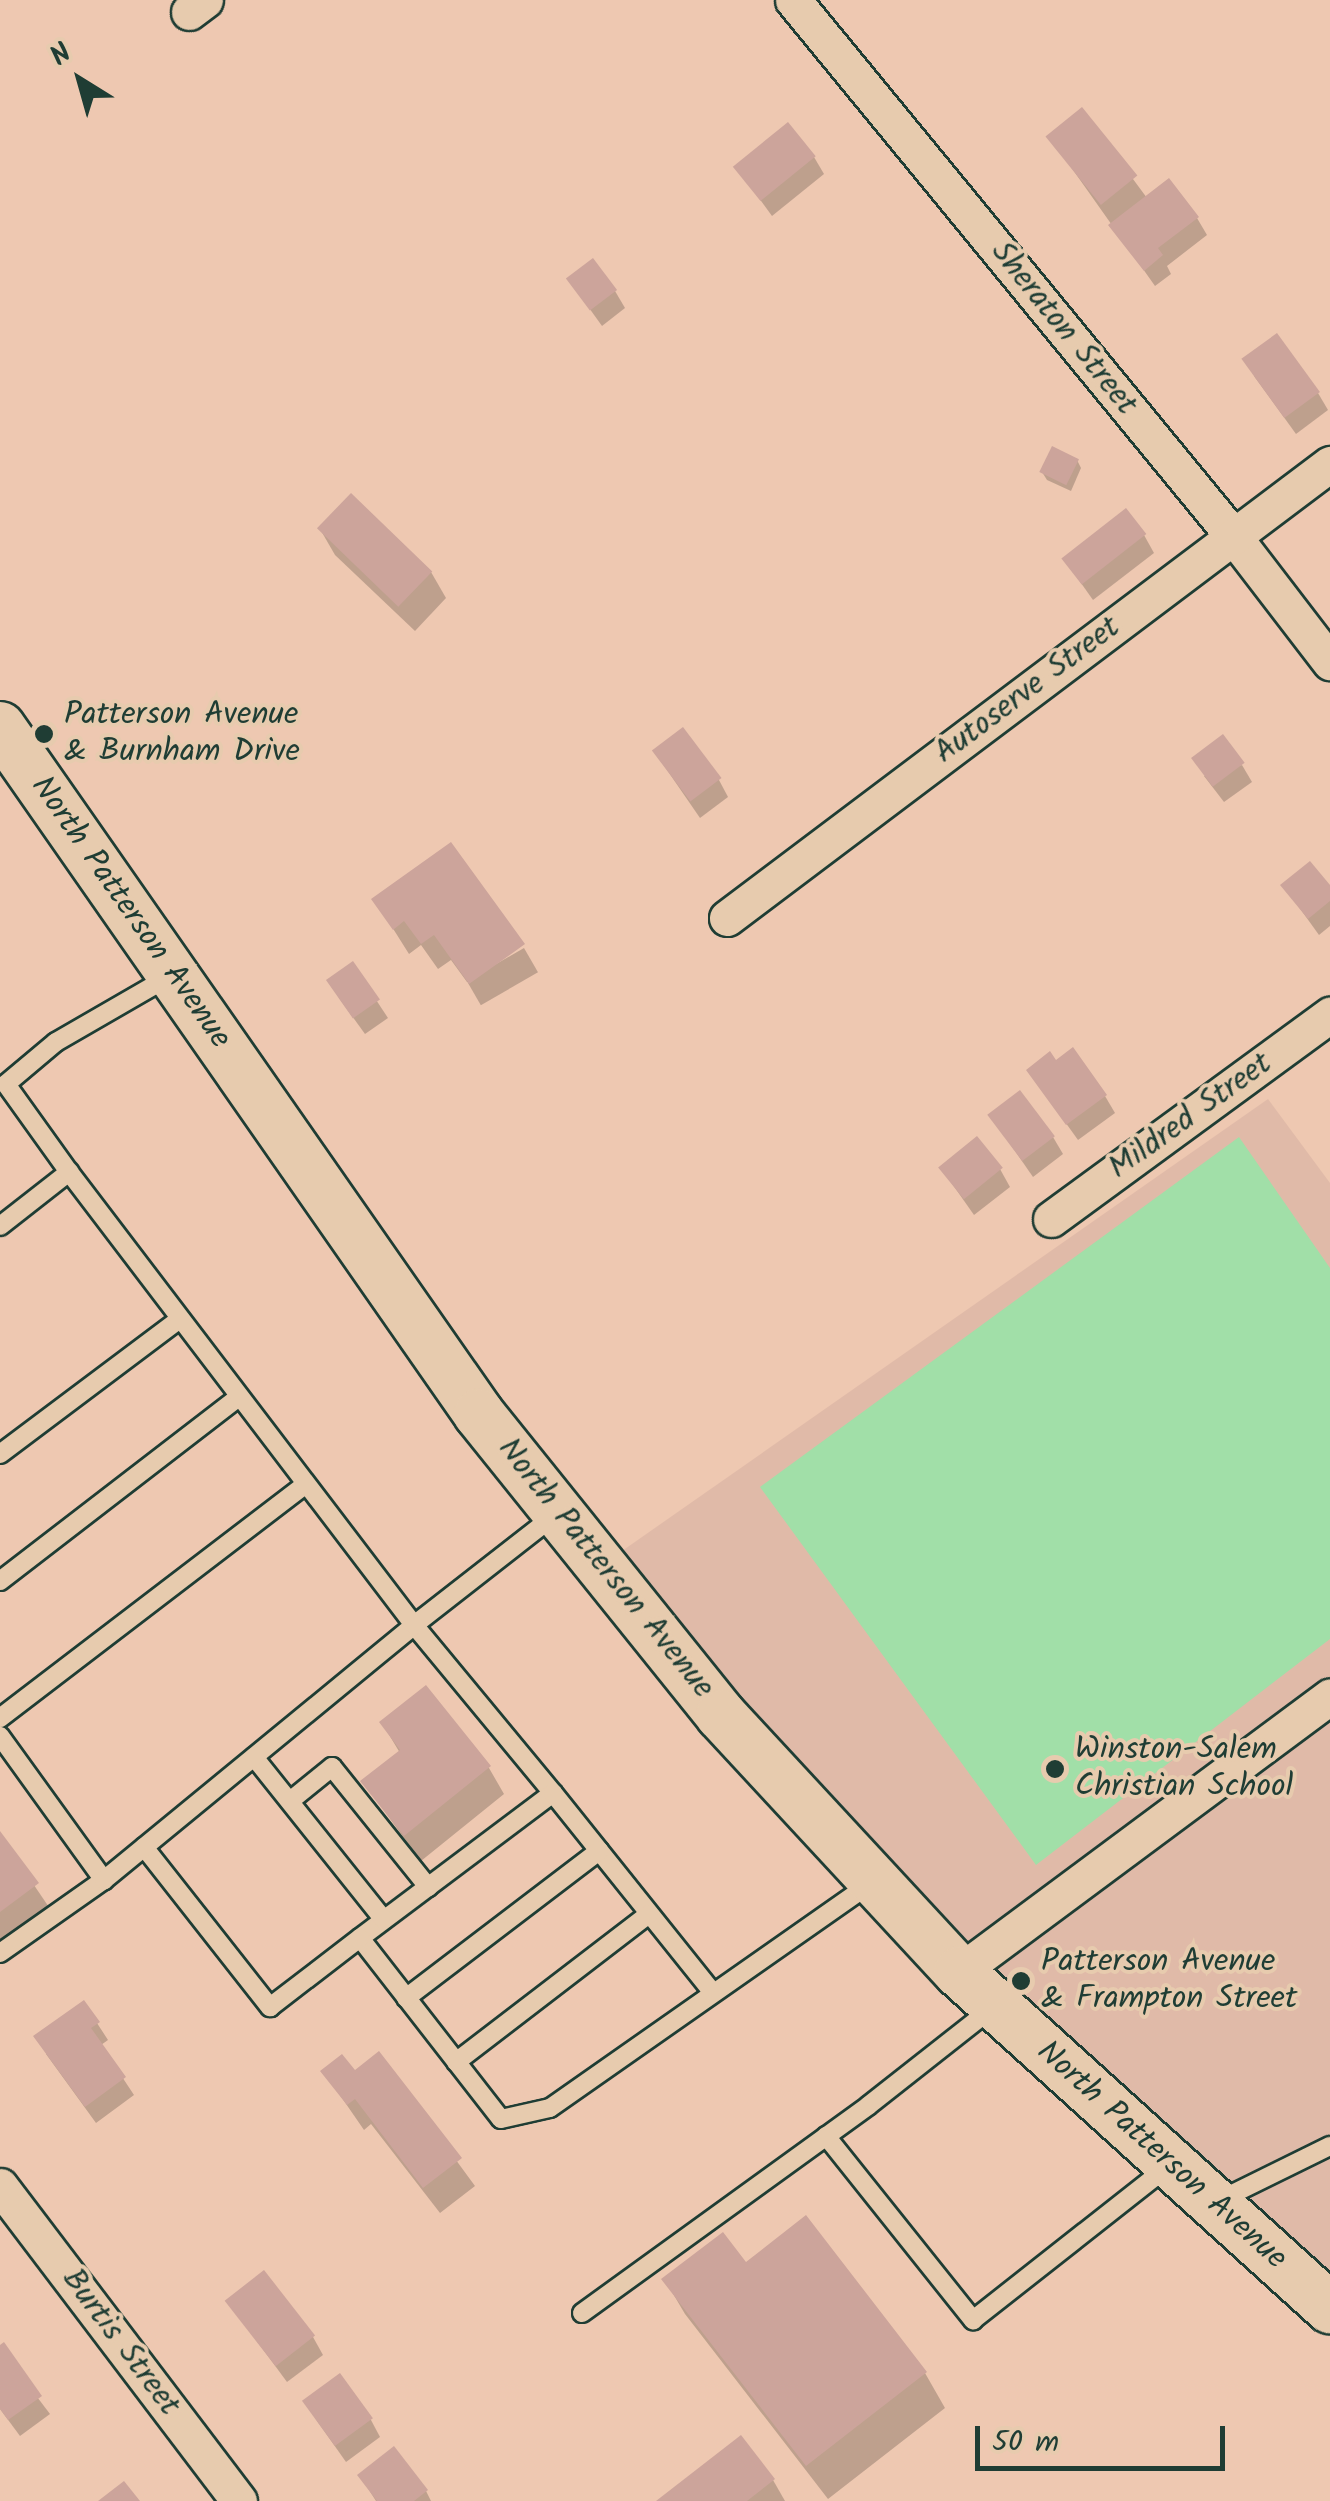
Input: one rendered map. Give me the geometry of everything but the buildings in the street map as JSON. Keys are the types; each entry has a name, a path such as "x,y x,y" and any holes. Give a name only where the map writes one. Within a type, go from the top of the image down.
{"main road":[{"name":"North Patterson Avenue","path":"0,727 480,1414 722,1714 959,1972 1330,2308"}],"street":[{"name":"Sheraton Street","path":"793,0 1234,537 1330,662"},
{"name":"Autoserve Street","path":"726,918 1330,464"},
{"name":"Mildred Street","path":"1052,1219 1330,1015"},
{"path":"959,1972 1328,1702"},
{"name":"Burtis Street","path":"0,2186 239,2501"}],"lane":[{"path":"173,975 56,1042 3,1086 414,1625 713,1993"},
{"path":"0,1226 68,1172"},
{"path":"0,1454 180,1319"},
{"path":"0,1580 239,1397"},
{"path":"0,1718 306,1484"},
{"path":"0,1953 104,1880 414,1625 559,1512"},
{"path":"0,1736 104,1880"},
{"path":"254,1757 384,1920"},
{"path":"290,1801 332,1767 428,1887"},
{"path":"144,1847 270,2007 552,1793"},
{"path":"406,1998 599,1851"},
{"path":"360,1938 501,2120 550,2108 875,1880"},
{"path":"456,2062 649,1914"},
{"path":"582,2313 826,2136 995,2006"},
{"path":"826,2136 973,2320 1169,2166"},
{"path":"1213,2204 1327,2152"}],"shaded area":[{"name":"Winston-Salem Christian School","path":"1268,1099 1330,1183 1330,2308 1213,2204 602,1565"}],"green space":[{"path":"1239,1137 1330,1268 1330,1639 1036,1865 760,1487"}],"place":[{"name":"Patterson Avenue & Burnham Drive","path":"44,734"},
{"name":"Winston-Salem Christian School","path":"1055,1769"},
{"name":"Patterson Avenue & Frampton Street","path":"1021,1981"}]}
